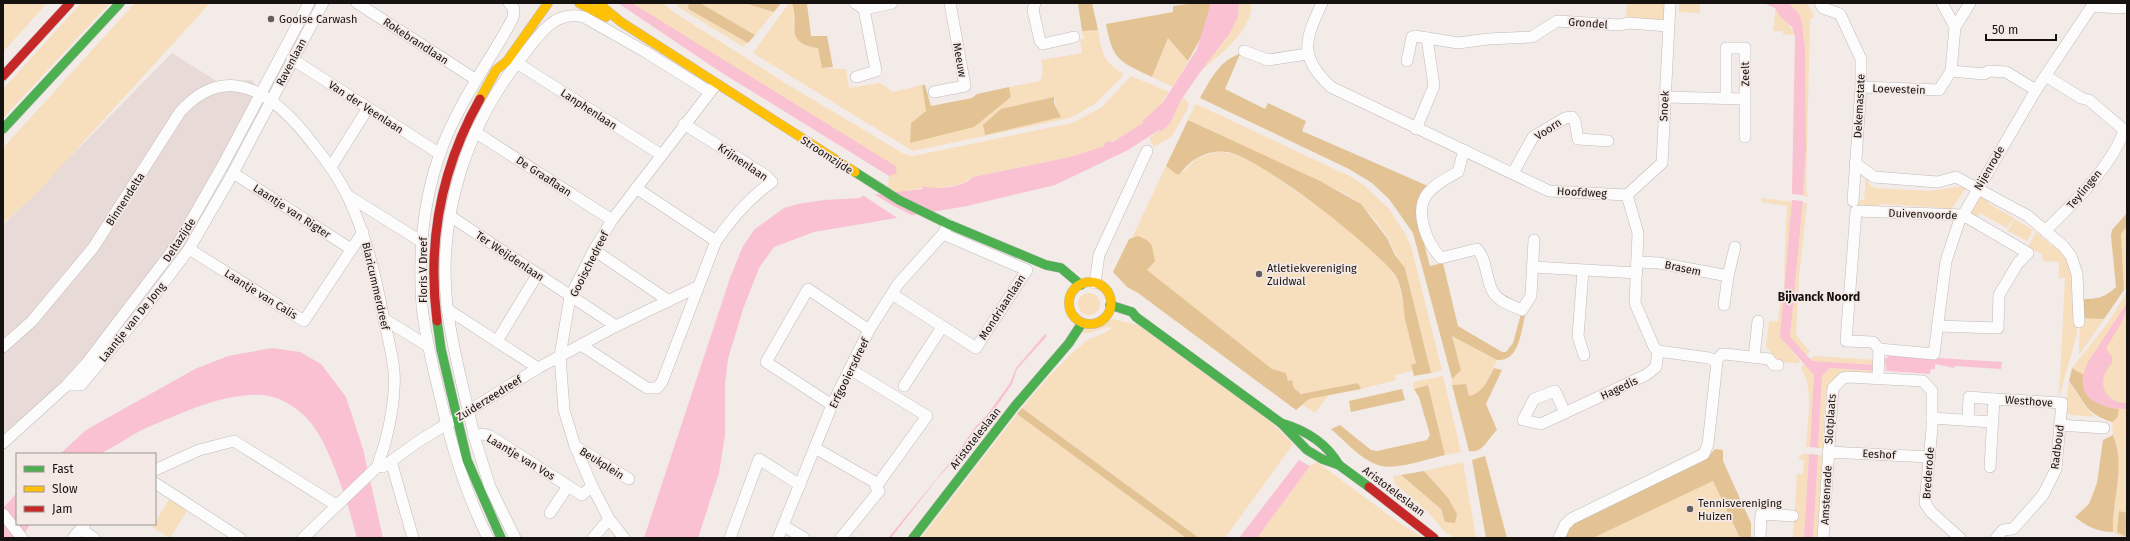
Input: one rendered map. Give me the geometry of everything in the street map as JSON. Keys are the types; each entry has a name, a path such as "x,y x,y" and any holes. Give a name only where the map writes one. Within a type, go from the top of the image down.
{"main road":[{"path":"3,76 70,3"},
{"path":"3,129 120,3"},
{"name":"Floris V Dreef","path":"501,538 467,460 440,343 435,307 433,273 435,234 443,186 464,127 496,70 499,60 537,3"},
{"name":"Floris V Dreef","path":"496,70 507,60 549,3"},
{"name":"Stroomzijde","path":"579,3 609,19 621,22"},
{"name":"Stroomzijde","path":"598,3 621,22 713,88 878,188 932,216 946,229 1046,265 1060,277 1071,294"},
{"name":"Stroomzijde","path":"1046,265 1051,264 1063,269 1081,285"},
{"path":"1106,317 1110,305 1107,292 1095,284 1081,285 1071,294 1069,304 1074,317 1082,323 1095,324 1106,317 1136,317"},
{"name":"Aristoteleslaan","path":"1110,305 1132,312 1136,317 1282,423 1298,442 1327,463 1339,465 1420,525 1434,538"},
{"name":"Aristoteleslaan","path":"1058,354 1062,338 1074,317"},
{"name":"Aristoteleslaan","path":"913,538 1015,406 1069,343 1082,323"},
{"name":"Aristoteleslaan","path":"1282,423 1297,427 1308,434 1334,454 1339,465"}],"street":[{"name":"Deltazijde","path":"3,443 67,385 90,358 179,242 223,165 309,3"},
{"name":"Ravenlaan","path":"271,100 323,3"},
{"name":"Rokebrandlaan","path":"357,3 475,79"},
{"path":"856,77 876,71 860,6 892,3"},
{"name":"Meeuw","path":"934,92 965,86 950,3"},
{"path":"1035,3 1033,10 1040,41 1043,44 1074,37"},
{"path":"1244,51 1268,60 1307,54 1309,32 1322,3"},
{"name":"Snoek","path":"1627,195 1662,163 1664,96 1670,3"},
{"name":"Dekemastate","path":"1820,3 1823,8 1840,14 1860,59 1861,87 1855,164 1846,341 1873,342 1879,354"},
{"path":"1942,3 1955,27"},
{"name":"Loevestein","path":"1861,87 1939,90 1951,71 1955,27 1970,3"},
{"path":"2094,4 2118,8 2127,7"},
{"name":"Nijenrode","path":"1879,354 1934,354 1946,261 1959,222 1977,188 2036,90 2094,4"},
{"name":"Floris V Dreef","path":"488,538 464,486 446,424 428,346 422,306 422,242 429,197 440,154 458,112 475,79 511,22 512,7"},
{"name":"Stroomzijde","path":"517,63 550,24 563,17 576,16 584,18 617,35 713,88"},
{"name":"Grondel","path":"1427,38 1458,43 1488,39 1532,37 1557,21 1668,26"},
{"path":"1407,61 1412,37 1427,38 1434,86 1416,129"},
{"name":"Zeelt","path":"1726,99 1726,48 1745,48 1745,137"},
{"name":"Hoofdweg","path":"1307,54 1320,77 1331,87 1416,129 1549,190 1627,195"},
{"name":"Van der Veenlaan","path":"292,59 440,154"},
{"name":"Floris V Dreef","path":"468,411 452,339 448,310 445,257 450,216 461,169 475,132 495,93 517,63"},
{"name":"Lanphenlaan","path":"517,63 660,154"},
{"path":"1951,71 1984,74 1989,71 2006,72 2036,90"},
{"name":"Teylingen","path":"2045,231 2076,200 2123,144 2126,130 2089,100 2081,98 2046,76"},
{"name":"Binnendelta","path":"3,347 32,321 93,248 180,112 193,98 211,89 232,86 260,93"},
{"name":"Gooischedreef","path":"624,538 609,519 592,486 575,446 564,410 560,356 570,296 594,250 612,220 660,154 713,88"},
{"name":"Blaricummerdreef","path":"260,93 271,100 303,131 331,167 347,195 363,232 373,264 393,362 394,387 394,401 385,444 376,468"},
{"name":"Zeelt","path":"1664,96 1745,99"},
{"name":"Laantje van De Jong","path":"67,385 81,385 141,313 189,249 233,173 271,100"},
{"path":"331,167 368,108"},
{"name":"Voorn","path":"1513,173 1533,137 1565,118 1572,117 1575,121 1578,140 1608,141"},
{"name":"Krijnenlaan","path":"581,345 647,388 657,388 662,382 697,287 716,241 746,202 772,182 684,124"},
{"name":"De Graaflaan","path":"475,132 612,220"},
{"path":"1464,150 1458,172 1438,183 1426,195 1421,214 1435,252 1441,258 1477,249 1484,257 1493,292 1503,301 1522,310 1530,296 1534,240"},
{"path":"1095,284 1099,255 1147,152"},
{"path":"1855,164 1874,177 1938,182 1956,177 2028,216 2071,256 2077,274 2079,322"},
{"name":"Laantje van Rigter","path":"233,173 351,249"},
{"path":"636,188 716,241"},
{"path":"347,195 422,242"},
{"path":"1627,195 1638,232 1636,309 1654,347 1658,352 1710,358 1716,361"},
{"name":"Duivenvoorde","path":"1854,206 1963,215 2028,253 2018,264 1999,295 1998,328 1937,326"},
{"name":"Ter Weijdenlaan","path":"450,216 616,326"},
{"name":"Erfgooiersdreef","path":"778,538 832,405 870,330 898,284 946,229"},
{"name":"Mondriaanlaan","path":"892,294 976,348 1027,270 946,229"},
{"name":"Laantje van Calis","path":"189,249 304,321 363,232"},
{"path":"1724,305 1728,276 1735,247"},
{"path":"594,250 669,301"},
{"name":"Brasem","path":"1533,267 1583,271 1637,268 1659,263 1728,276"},
{"path":"1583,271 1578,336 1584,355"},
{"path":"497,341 534,280"},
{"name":"Zuiderzeedreef","path":"309,535 339,503 376,468 383,467 446,424 538,368 616,326 697,287"},
{"path":"832,405 766,362 808,290 870,330"},
{"path":"448,310 538,368"},
{"path":"384,319 428,346"},
{"path":"1754,357 1758,321"},
{"path":"904,386 942,327"},
{"name":"Hagedis","path":"1565,413 1646,375 1656,367 1658,352"},
{"path":"1716,361 1724,354 1769,359 1774,364 1778,365"},
{"path":"1878,375 1879,354"},
{"path":"1559,538 1567,523 1571,519 1704,454 1708,444 1717,370 1716,361"},
{"path":"841,538 879,491 876,487 927,416 850,369"},
{"name":"Slotplaats","path":"1828,452 1833,387 1846,376 1878,375 1924,382 1932,391 1933,395"},
{"name":"Brederode","path":"1933,395 1930,457 1925,503 1931,512 1960,538"},
{"path":"1968,420 1970,397 1994,399"},
{"name":"Westhove","path":"1990,467 1994,399 2062,403"},
{"name":"Radboud","path":"1996,538 2003,530 2013,528 2043,495 2056,469 2062,403"},
{"name":"Laantje van Vos","path":"468,411 474,436 484,434 490,436 582,495 592,486"},
{"path":"1932,418 1992,422"},
{"path":"2060,425 2104,428"},
{"path":"474,436 490,486 515,538"},
{"path":"156,470 199,450 234,441 339,503"},
{"name":"Beukplein","path":"575,446 629,479"},
{"path":"815,448 878,484"},
{"name":"Eeshof","path":"1828,452 1930,457"},
{"name":"Amstenrade","path":"1823,538 1828,452"},
{"path":"730,538 759,459 800,485"},
{"path":"391,461 413,538"},
{"path":"156,484 240,538"},
{"name":"Laantje van Vos","path":"550,513 568,486"},
{"path":"3,514 22,538"},
{"path":"1760,538 1761,514 1793,516"},
{"path":"593,538 609,519"},
{"path":"784,526 804,538"},
{"path":"73,538 83,527 94,538"}],"shaded area":[{"path":"3,3 47,3 3,52"},
{"path":"81,3 110,3 3,118 3,89"},
{"path":"135,3 210,3 33,197 3,223 3,148"},
{"path":"618,3 632,3 897,167 897,173 889,176 719,71"},
{"path":"632,3 663,3 672,11 790,86 904,154 913,156 1072,123 1102,107 1131,76 1169,92 1158,108 1143,121 1143,123 1121,138 1104,144 1105,146 1070,157 973,177 961,184 935,189 925,187 898,193 888,187 889,176 894,173"},
{"path":"677,3 689,3 690,10 748,43 742,46 678,7"},
{"path":"689,3 700,3 755,35 748,43 690,10 688,8"},
{"path":"700,3 744,3 774,12 755,35"},
{"path":"744,3 781,3 774,12"},
{"path":"789,3 793,5 794,28 797,39 808,46 818,48 822,68 846,69 849,88 880,83 893,92 922,85 926,111 911,123 910,143 1011,98 1009,87 1040,81 1043,71 1041,60 1082,53 1080,39 1084,39 1082,31 1098,30 1104,56 1111,65 1123,73 1121,78 1095,104 1070,118 913,151 753,53","holes":["1054,98 1060,117 985,135"]},
{"path":"792,3 809,3 807,4 811,36 827,36 833,67 822,68 818,48 807,46 800,42 797,38"},
{"path":"1078,3 1092,3 1098,30 1082,31"},
{"path":"1195,3 1211,3 1203,34 1188,61 1168,38 1152,77 1125,63 1115,53 1106,24 1173,12 1173,6"},
{"path":"1211,3 1239,3 1238,17 1230,33 1181,100 1171,122 1161,132 1159,130 1128,150 1055,185 967,206 814,232 774,247 759,268 743,309 728,359 725,384 725,435 719,473 698,538 644,538 730,278 743,246 755,229 784,208 798,204 824,200 860,198 862,196 923,189 922,186 941,188 956,186 963,184 973,177 1070,157 1105,146 1104,144 1109,141 1113,142 1143,123 1143,121 1164,101 1197,49"},
{"path":"1239,3 1251,3 1247,23 1226,50 1201,71 1231,31 1238,13"},
{"path":"1627,3 1665,3 1664,20 1626,17"},
{"path":"1679,3 1700,3 1700,13 1679,12"},
{"path":"1753,3 1789,3 1799,14 1802,24 1805,48 1806,148 1803,195 1792,194 1795,37 1792,27 1780,16 1775,8 1766,4"},
{"path":"1789,3 1807,3 1814,16 1810,20 1806,190 1808,197 1803,196 1806,148 1805,48 1802,24 1799,14"},
{"path":"1776,8 1793,31 1794,35 1783,34 1783,31 1773,31"},
{"path":"1168,38 1188,61 1173,87 1152,77"},
{"path":"172,53 218,82 252,80 263,97 187,236 72,385 3,438 3,225"},
{"path":"1240,54 1225,89 1265,109 1268,103 1306,121 1302,131 1428,186 1421,233 1430,266 1443,263 1458,326 1502,352 1506,352 1513,343 1521,314 1525,316 1518,345 1510,356 1497,360 1452,336 1461,370 1452,379 1413,233 1389,199 1372,183 1349,169 1200,98 1221,66 1226,61"},
{"path":"922,85 925,85 931,106 972,98 977,94 1009,87 1011,97 974,127 910,143 911,123 926,111"},
{"path":"1054,97 1054,103 1061,117 985,135 983,125 1001,109"},
{"path":"1184,98 1188,103 1188,108 1172,136 1154,147 1149,138 1171,122 1181,100"},
{"path":"1196,104 1351,177 1365,186 1390,210 1411,246 1442,370 1431,373 1405,268 1379,224 1369,212 1344,193 1188,120"},
{"path":"1188,120 1320,181 1361,204 1387,238 1395,255 1405,268 1431,373 1414,376 1411,365 1416,363 1405,319 1401,291 1395,275 1384,262 1342,225 1264,169 1242,157 1227,152 1213,152 1200,156 1189,164 1180,174 1176,174 1166,166"},
{"name":"Atletiekvereniging Zuidwal","path":"1215,152 1235,155 1264,168 1340,222 1382,259 1392,272 1399,285 1416,364 1411,365 1412,371 1395,375 1396,380 1361,389 1358,383 1301,394 1294,388 1294,384 1288,381 1286,373 1272,369 1159,280 1122,259 1166,166 1176,174 1180,174 1198,158"},
{"path":"1859,172 1868,177 1868,183 1874,188 1928,191 1963,186 1966,188 1949,212 1944,212 1944,208 1880,204 1880,209 1855,207 1855,200 1864,200 1866,177 1859,176"},
{"path":"1977,195 1988,199 1988,203 2014,218 2007,228 1980,213 1977,218 1969,214"},
{"path":"1761,198 1792,202 1780,337 1800,361 1798,363 1779,362 1766,347 1769,321 1778,322 1781,294 1783,294 1787,206 1762,202"},
{"path":"1792,200 1803,201 1790,337 1812,361 1876,365 1876,371 1830,368 1822,376 1818,448 1810,447 1814,375 1780,337"},
{"path":"1803,203 1807,203 1799,277 1796,335 1810,352 1806,355 1790,337"},
{"path":"2127,213 2127,226 2121,234 2124,290 2104,319 2080,318 2081,299 2100,297 2108,294 2116,287 2111,236 2112,230"},
{"path":"2014,219 2033,230 2027,241 2008,231"},
{"path":"2127,226 2127,285 2124,290 2121,234"},
{"path":"2036,232 2052,246 2054,243 2063,252 2075,274 2077,334 2059,398 2065,278 2059,278 2059,262 2043,261 2042,254 2028,247"},
{"path":"1138,236 1150,243 1152,248 1155,261 1147,270 1272,369 1286,373 1288,381 1292,380 1294,388 1301,394 1358,383 1361,389 1309,399 1296,410 1138,293 1127,287 1113,272 1129,239"},
{"path":"2127,292 2127,538 2123,538 2113,532 2118,472 2117,445 2113,435 2112,422 2107,408 2084,375 2072,368 2108,323"},
{"path":"1089,293 1093,294 1099,300 1099,308 1093,314 1089,315 1085,314 1079,308 1078,304 1079,300 1085,294"},
{"path":"2127,303 2125,315 2106,349 2112,357 2112,363 2107,369 2103,383 2107,395 2119,402 2127,403 2127,409 2098,404 2091,399 2083,386 2083,376 2088,361"},
{"path":"2080,318 2104,319 2079,355"},
{"path":"1113,319 1138,325 1270,421 1293,444 1225,538 1199,538 1022,408 1052,373 1077,349 1089,339 1107,332 1112,327 1090,333 1082,333 1084,329"},
{"path":"1045,334 1047,336 1017,369 1012,384 989,417 976,428 959,455 937,479 891,538 888,538 957,454 975,427 987,415 1010,383 1016,368"},
{"path":"1452,335 1497,360 1483,390 1469,396 1466,384 1452,385 1452,379 1461,370"},
{"path":"272,348 300,352 321,364 346,397 363,449 383,538 357,538 332,462 326,447 318,434 311,423 295,408 283,401 269,396 247,395 232,397 188,410 146,428 101,453 61,453 86,430 195,369 228,356"},
{"path":"1890,355 2002,362 2001,369 1955,366 1954,368 1935,364 1935,369 1931,369 1930,374 1886,371 1885,359"},
{"path":"1814,356 1876,360 1876,365 1812,361 1810,359"},
{"path":"1804,364 1814,375 1810,447 1806,447 1809,417 1809,396 1808,386 1801,368"},
{"path":"1494,368 1502,370 1486,404 1497,430 1482,448 1469,451 1452,385 1466,384 1469,396 1474,394 1482,389"},
{"path":"1830,368 1876,371 1871,375 1844,374 1830,390 1826,390 1823,445 1826,445 1826,448 1818,448 1822,376"},
{"path":"2072,368 2084,375 2083,385 2107,407 2119,409 2117,418 2112,422 2095,414 2086,406 2069,381"},
{"path":"1443,376 1461,452 1445,455 1428,385 1414,389 1413,382"},
{"path":"2069,381 2084,405 2095,417 2064,414"},
{"path":"1428,385 1445,455 1402,466 1393,467 1378,465 1365,459 1331,429 1340,425 1371,450 1377,451 1427,440 1430,435 1419,397 1414,389"},
{"path":"1402,389 1405,400 1351,412 1349,401"},
{"path":"1329,395 1315,413 1301,404 1309,399"},
{"path":"1022,408 1199,538 1186,538 1017,414"},
{"path":"1017,414 1186,538 921,538"},
{"path":"2113,435 2117,446 2118,483 2113,520 2113,532 2092,528 2075,517 2089,504 2097,483 2103,440"},
{"path":"1715,449 1723,450 1723,461 1751,523 1751,538 1740,538 1713,481 1593,538 1561,538 1570,525 1708,457"},
{"path":"1802,454 1809,454 1804,538 1793,538 1797,474 1803,474 1804,460 1798,459"},
{"path":"1809,454 1818,455 1813,538 1804,538"},
{"path":"1818,455 1824,456 1825,460 1822,460 1819,507 1822,507 1822,518 1818,519 1817,538 1813,538"},
{"path":"1485,456 1507,538 1486,538 1472,460"},
{"path":"1299,460 1310,466 1257,538 1239,538"},
{"path":"1317,462 1398,522 1424,538 1257,538 1310,466"},
{"path":"1463,462 1476,538 1454,538 1444,531 1427,511 1395,484 1393,476 1401,475 1441,509 1445,522 1448,498 1424,471"},
{"path":"1424,471 1448,498 1457,514 1455,523 1445,522 1441,509 1401,475"},
{"name":"Tennisvereniging Huizen","path":"1713,481 1740,538 1593,538"},
{"path":"16,494 16,525 29,525 22,538 3,538 3,508"},
{"path":"170,498 188,509 170,538 152,527 153,525 156,525 156,521"},
{"path":"2119,511 2127,513 2127,537 2117,532"}],"pier":[{"path":"872,193 915,217 899,219 861,194"}],"traffic: fast":[{"path":"3,129 120,3"},
{"path":"855,172 899,200 948,224 1046,265 1061,268 1081,285"},
{"path":"1110,305 1132,312 1136,317 1281,423 1307,450 1322,459 1339,465 1369,487"},
{"path":"437,321 441,349 467,460 501,538"},
{"path":"913,538 1015,406 1069,343 1082,323"},
{"path":"1281,423 1298,429 1321,443 1339,465"}],"traffic: slow":[{"path":"480,99 496,70 507,61 548,3"},
{"path":"579,3 606,17"},
{"path":"598,3 621,22 855,172"},
{"path":"1090,282 1105,288 1111,303 1105,318 1090,324 1075,318 1069,303 1075,288 1090,282"}],"traffic: jam":[{"path":"3,76 70,3"},
{"path":"437,321 434,292 434,263 440,206 455,152 480,99"},
{"path":"1369,487 1434,538"}],"place":[{"name":"Gooise Carwash","path":"271,19"},
{"name":"Atletiekvereniging Zuidwal","path":"1259,274"},
{"name":"Tennisvereniging Huizen","path":"1690,509"}],"district":[{"name":"Bijvanck Noord","path":"1819,297"}]}
